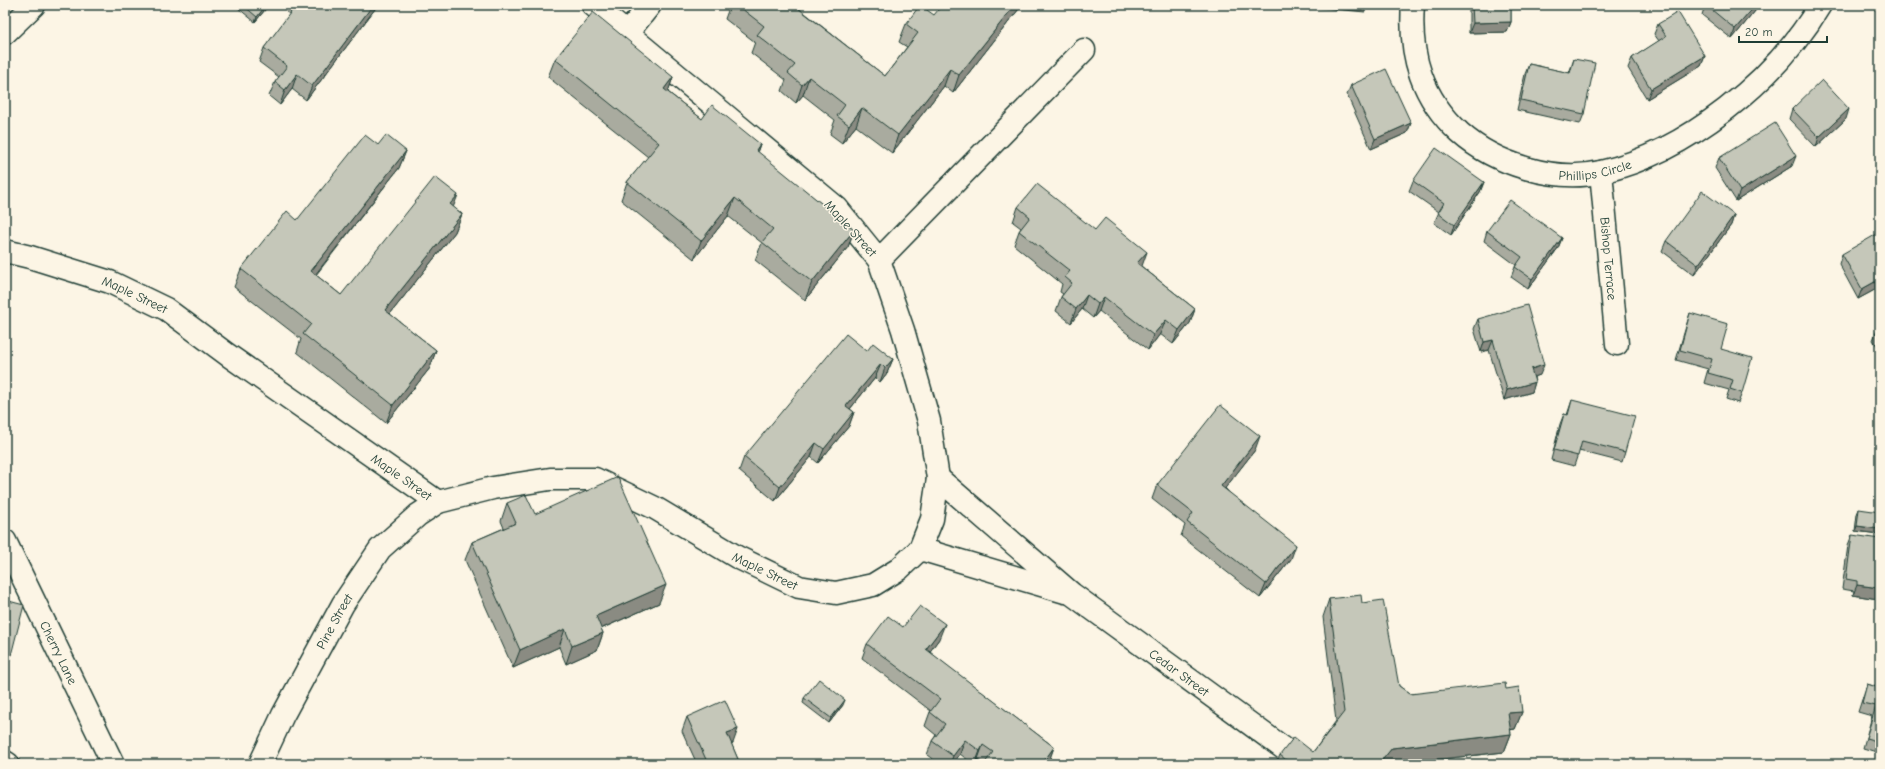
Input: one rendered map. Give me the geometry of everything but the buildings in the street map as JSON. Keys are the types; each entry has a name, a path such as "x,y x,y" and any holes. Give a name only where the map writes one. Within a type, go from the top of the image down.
{"street":[{"path":"5,34 34,5"},
{"name":"Maple Street","path":"5,251 30,257 110,282 166,310 438,502 492,488 543,480 595,479 655,508 737,557 799,587 836,593 873,586 899,569 920,549 932,519 938,478 929,421 903,330 880,260 837,208 628,32 593,5"},
{"path":"628,32 650,5"},
{"name":"Phillips Circle","path":"1413,5 1412,42 1418,68 1434,102 1446,120 1467,139 1511,163 1533,170 1579,175 1601,172 1632,162 1659,150 1714,118 1742,97 1775,65 1797,39 1820,5"},
{"path":"880,260 1084,50"},
{"name":"Bishop Terrace","path":"1601,172 1617,344"},
{"path":"938,478 1072,594"},
{"name":"Pine Street","path":"260,764 283,715 343,604 380,549 418,515 438,502"},
{"name":"Cherry Lane","path":"5,541 113,764"},
{"path":"920,549 1072,594"},
{"name":"Cedar Street","path":"1072,594 1286,750"}]}
